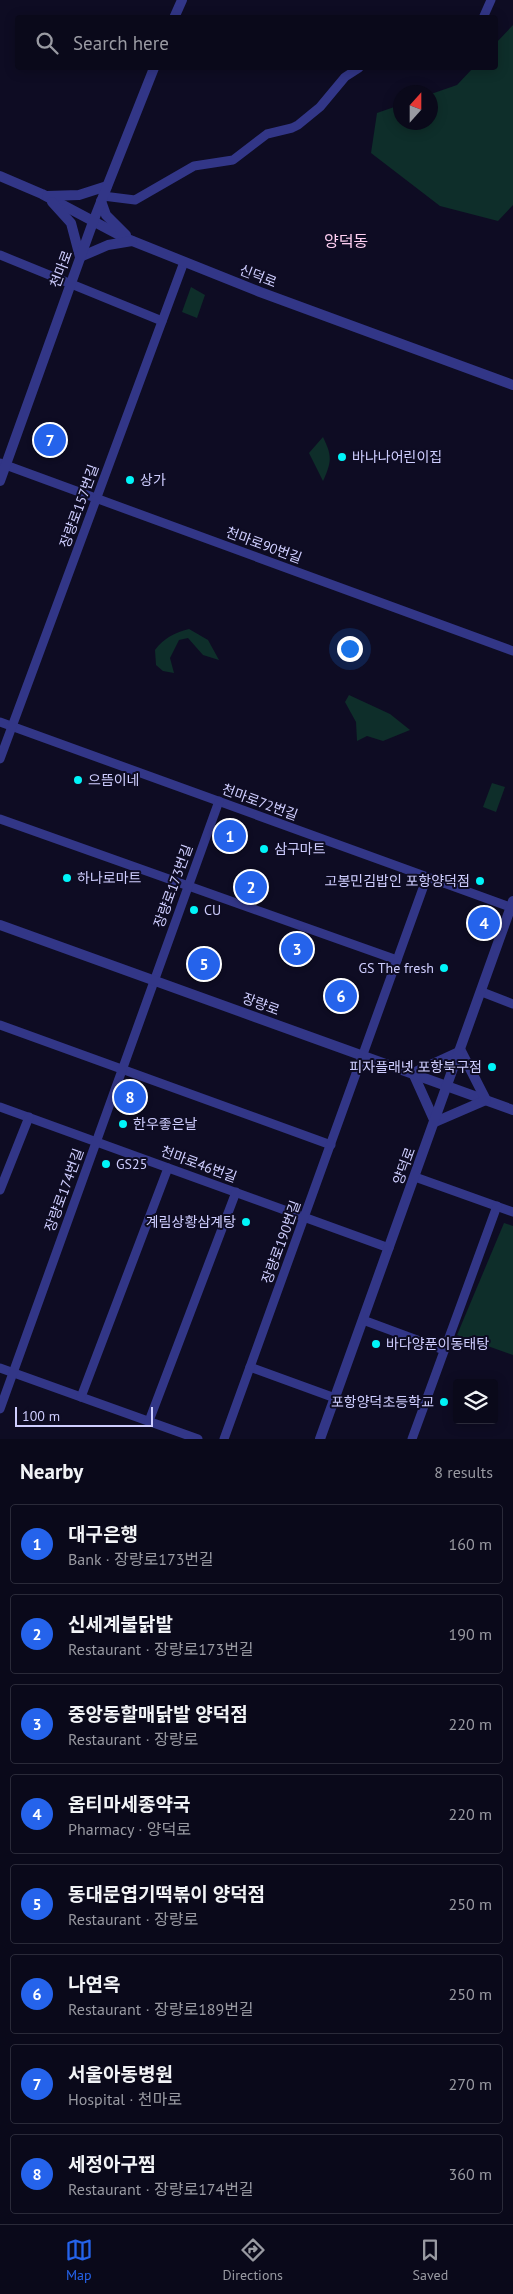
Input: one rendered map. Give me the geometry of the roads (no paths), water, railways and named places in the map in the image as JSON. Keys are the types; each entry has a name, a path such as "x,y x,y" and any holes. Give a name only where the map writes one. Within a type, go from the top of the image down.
{"street":[{"path":"175,15 182,0"},
{"path":"484,15 491,0"},
{"name":"천마로","path":"0,481 3,464 93,222 153,70"},
{"path":"132,241 106,215 102,198 135,200 194,166 233,160 267,134 298,125 320,107 345,77 356,70"},
{"name":"신덕로","path":"0,176 46,196 132,241 270,296 513,385"},
{"path":"46,196 79,195 107,186"},
{"path":"46,196 71,223 80,257 108,245 132,241"},
{"path":"0,255 162,321"},
{"name":"장량로157번길","path":"0,759 184,262"},
{"name":"천마로90번길","path":"3,464 513,651"},
{"name":"천마로72번길","path":"0,722 427,877 512,905"},
{"name":"장량로173번길","path":"153,980 219,802"},
{"path":"0,819 397,960"},
{"name":"장량로190번길","path":"224,1439 427,877"},
{"name":"양덕로","path":"320,1439 512,905"},
{"name":"장량로","path":"0,925 513,1110"},
{"name":"장량로174번길","path":"0,1409 153,980"},
{"path":"482,992 513,1004"},
{"path":"0,1025 331,1145"},
{"path":"461,1050 486,1100 435,1122 412,1073 461,1050"},
{"name":"천마로46번길","path":"0,1107 389,1248"},
{"path":"0,1190 29,1118"},
{"path":"81,1397 168,1168"},
{"path":"415,1176 513,1212"},
{"path":"149,1421 236,1192"},
{"path":"412,1439 497,1206"},
{"path":"363,1320 444,1350"},
{"path":"250,1367 335,1398"},
{"path":"0,1368 198,1439"}],"place":[{"name":"서울아동병원","path":"50,440"},
{"name":"바나나어린이집","path":"342,457"},
{"name":"상가","path":"130,480"},
{"name":"으뜸이네","path":"78,780"},
{"name":"대구은행","path":"230,836"},
{"name":"삼구마트","path":"264,849"},
{"name":"하나로마트","path":"67,878"},
{"name":"고봉민김밥인 포항양덕점","path":"480,881"},
{"name":"신세계불닭발","path":"251,887"},
{"name":"CU","path":"194,910"},
{"name":"옵티마세종약국","path":"484,923"},
{"name":"중앙동할매닭발 양덕점","path":"297,949"},
{"name":"동대문엽기떡볶이 양덕점","path":"204,964"},
{"name":"GS The fresh","path":"444,968"},
{"name":"나연옥","path":"341,996"},
{"name":"피자플래넷 포항북구점","path":"492,1067"},
{"name":"세정아구찜","path":"130,1097"},
{"name":"한우좋은날","path":"123,1124"},
{"name":"GS25","path":"106,1164"},
{"name":"계림상황삼계탕","path":"246,1222"},
{"name":"바다양푼이동태탕","path":"376,1344"},
{"name":"포항양덕초등학교","path":"444,1402"}],"district":[{"name":"양덕동","path":"346,241"}]}
